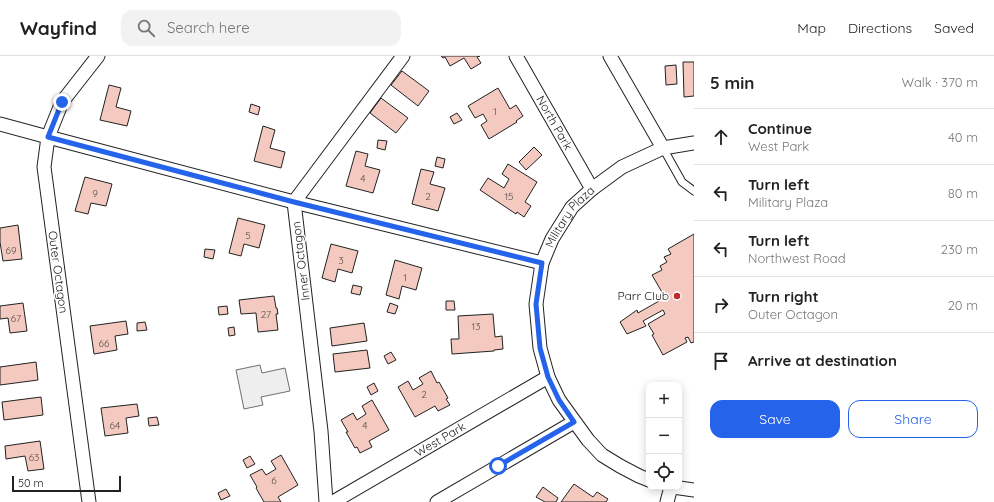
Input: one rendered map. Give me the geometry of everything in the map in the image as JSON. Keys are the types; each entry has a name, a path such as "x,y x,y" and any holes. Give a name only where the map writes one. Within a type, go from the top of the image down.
{"street":[{"name":"Outer Octagon","path":"89,502 44,167 48,137 62,102 98,56"},
{"path":"294,202 402,56"},
{"name":"North Park","path":"516,56 592,189"},
{"path":"610,56 663,148"},
{"path":"0,124 294,202 542,263"},
{"name":"Military Plaza","path":"646,479 602,455 588,440 559,400 548,377 540,348 536,304 542,263 552,239 572,207 592,189 622,167 663,148 694,143"},
{"name":"Inner Octagon","path":"294,202 321,431 326,502"},
{"name":"West Park","path":"333,502 548,377"},
{"path":"437,502 574,422"},
{"path":"682,488 694,490"},
{"path":"667,502 671,490"}],"lane":[{"path":"663,148 682,182 694,191"}],"shaded area":[{"path":"260,365 262,373 285,368 290,391 261,397 263,405 244,409 236,370"}],"building":[{"path":"441,56 480,56 477,57 481,63 471,69 464,58 450,66 445,57 443,58"},
{"path":"683,62 694,62 694,96 684,97"},
{"path":"676,65 677,84 666,85 665,66"},
{"path":"402,71 429,91 418,106 391,85"},
{"path":"109,85 121,88 116,107 131,111 127,126 100,120"},
{"path":"498,88 510,109 516,105 523,116 516,121 517,122 489,139 481,125 487,121 483,114 475,118 468,106"},
{"path":"381,98 408,118 396,133 370,113"},
{"path":"251,104 260,107 258,115 249,112"},
{"path":"457,113 462,120 454,124 450,117"},
{"path":"263,126 275,130 270,148 285,152 281,168 254,161"},
{"path":"378,140 387,141 385,150 377,148"},
{"path":"534,147 542,155 526,170 519,162"},
{"path":"356,151 368,154 365,166 380,170 373,193 346,186"},
{"path":"437,157 445,159 443,168 435,166"},
{"path":"508,164 537,182 525,202 531,206 524,217 517,212 516,214 480,190 488,178 504,188 509,179 502,174"},
{"path":"421,169 434,172 430,184 445,188 438,211 412,204"},
{"path":"85,177 112,184 106,206 91,203 88,214 75,211"},
{"path":"238,218 265,225 259,248 244,244 241,256 229,253"},
{"path":"18,225 22,259 3,261 0,242 0,228"},
{"name":"Parr Club","path":"694,234 694,342 691,343 688,337 685,338 687,342 663,355 648,324 665,314 663,310 643,321 646,326 627,334 620,322 637,310 638,313 659,301 657,297 663,294 652,275 662,270 660,266 667,262 664,257 671,254 668,249"},
{"path":"331,244 358,251 352,273 338,269 335,282 322,278"},
{"path":"205,249 215,250 213,259 204,257"},
{"path":"395,260 422,268 416,290 402,286 399,299 386,295"},
{"path":"353,285 362,287 360,295 351,293"},
{"path":"274,296 278,314 276,314 278,330 258,332 256,313 241,314 239,300"},
{"path":"446,301 454,301 455,310 446,310"},
{"path":"23,303 27,331 10,333 8,318 0,319 0,306"},
{"path":"390,303 398,306 395,314 387,312"},
{"path":"227,306 228,314 219,315 218,307"},
{"path":"493,314 495,337 502,336 503,349 452,354 451,339 459,339 458,316"},
{"path":"126,321 128,334 115,336 117,350 94,354 90,326"},
{"path":"145,322 147,330 137,331 137,323"},
{"path":"364,323 367,341 332,346 330,328"},
{"path":"234,327 235,335 229,336 228,328"},
{"path":"367,350 370,368 335,372 333,354"},
{"path":"391,352 396,360 388,364 384,356"},
{"path":"36,362 38,380 0,385 0,367"},
{"path":"431,371 437,383 439,382 448,398 446,399 450,405 438,411 435,406 415,417 398,387 408,381 413,390 423,384 419,378"},
{"path":"374,383 378,391 371,395 367,387"},
{"path":"41,397 43,415 4,420 2,402"},
{"path":"372,400 389,430 369,441 372,447 360,453 357,447 355,448 341,420 353,413 357,420 366,414 362,406"},
{"path":"137,404 139,416 126,418 128,433 105,436 101,408"},
{"path":"157,417 159,425 149,426 148,418"},
{"path":"40,441 44,469 28,471 25,456 6,459 5,446"},
{"path":"281,455 298,485 278,497 281,502 264,502 250,475 262,469 266,475 276,469 271,461"},
{"path":"250,456 255,464 247,468 243,460"},
{"path":"574,484 593,497 597,492 608,499 606,502 561,502"},
{"path":"543,487 558,498 556,502 545,502 536,497"},
{"path":"226,489 230,496 221,500 218,493"}],"place":[{"name":"Parr Club","path":"677,296"}],"route":[{"path":"62,102 48,137 294,202 542,263 536,304 540,348 548,377 559,400 574,422 498,466"}]}
